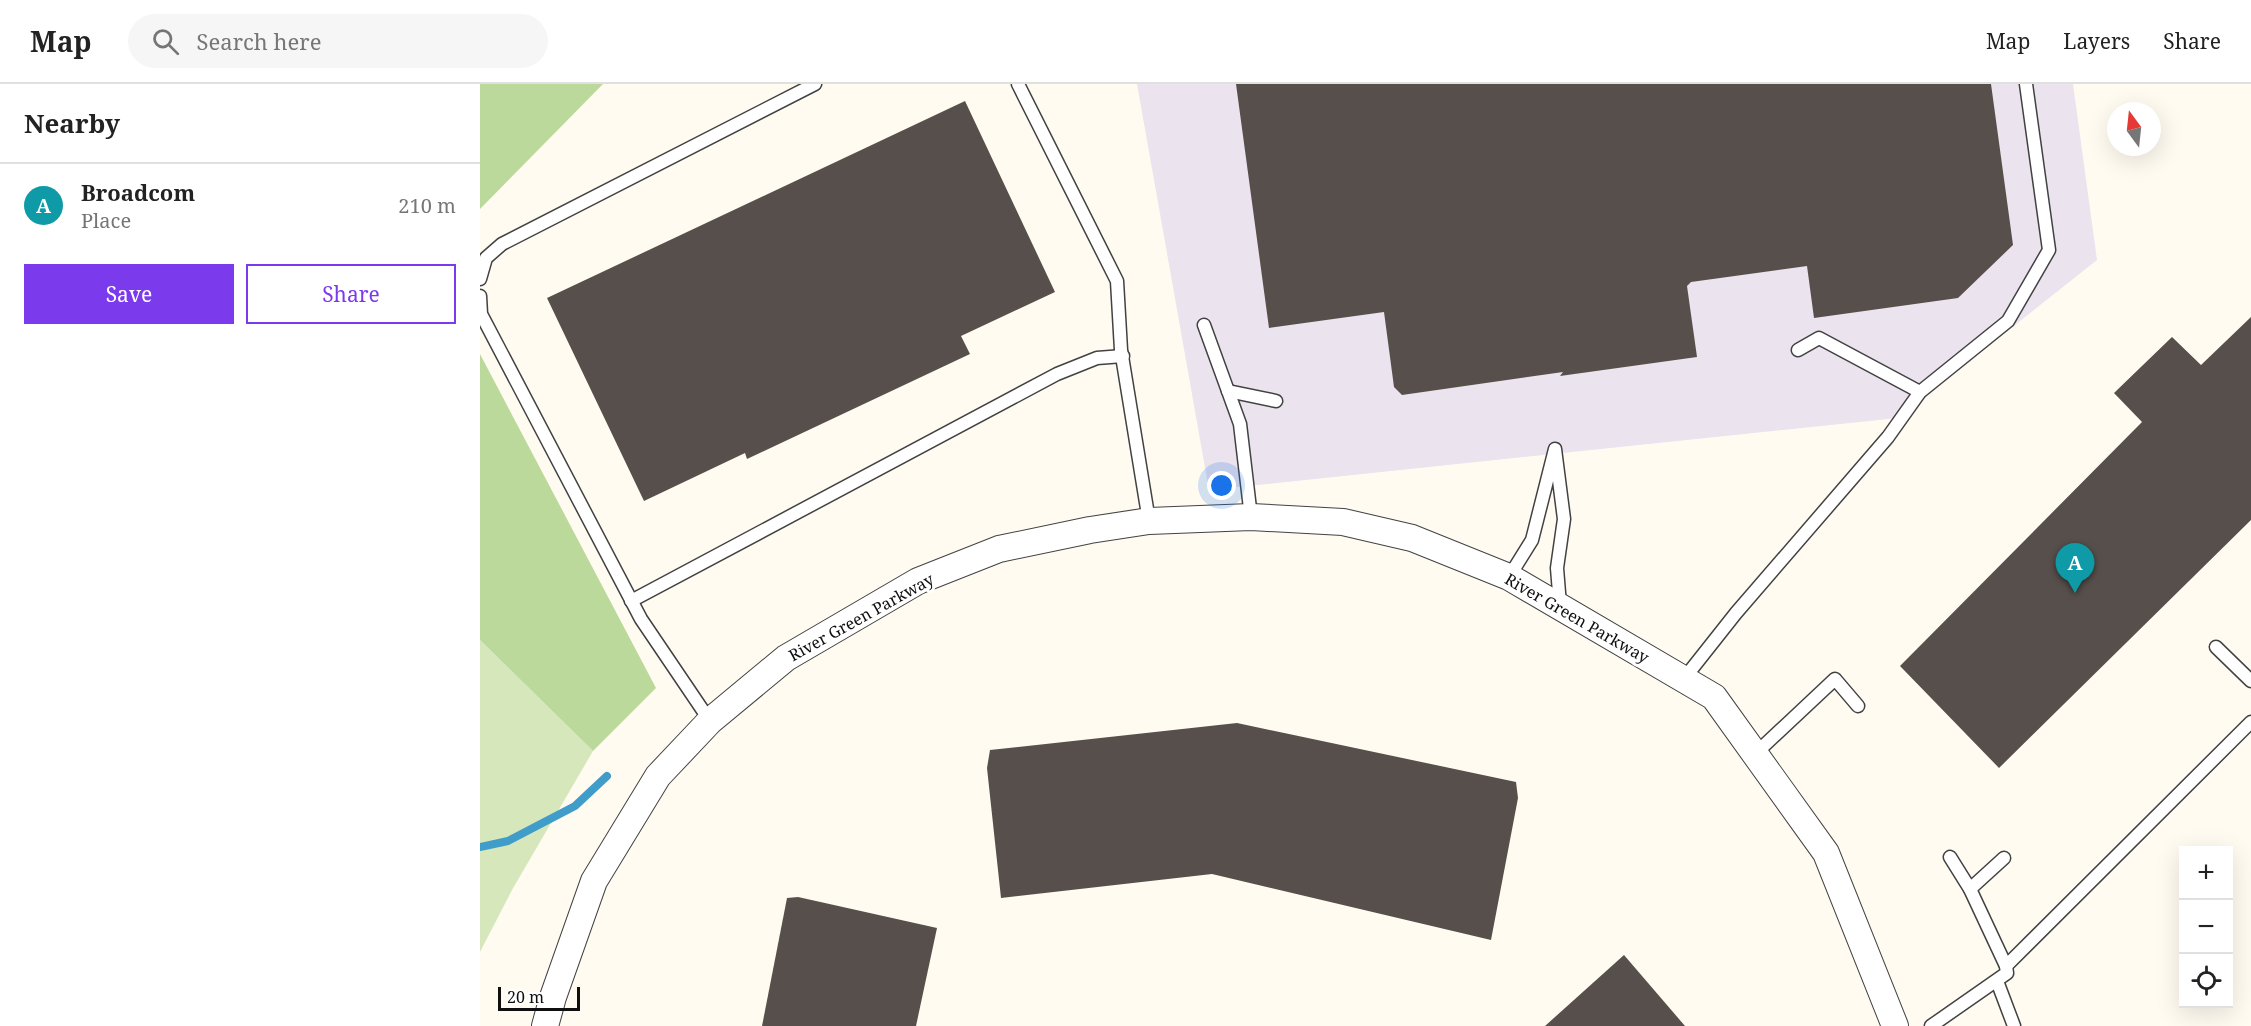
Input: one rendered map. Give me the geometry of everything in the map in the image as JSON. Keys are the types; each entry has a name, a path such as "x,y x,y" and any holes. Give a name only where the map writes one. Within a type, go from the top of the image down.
{"street":[{"name":"River Green Parkway","path":"545,1026 594,881 658,776 710,721 786,658 918,581 999,549 1090,530 1149,521 1251,517 1343,522 1412,538 1509,577 1560,605 1683,681 1714,697 1826,853 1895,1026"}],"lane":[{"path":"480,279 486,258 502,244 815,84"},
{"path":"1018,84 1117,281 1123,356 1149,521"},
{"path":"1683,681 1736,613 1888,436 1920,392 2008,321 2049,250 2026,84"},
{"path":"480,296 481,314 631,601 710,721"},
{"path":"1204,325 1240,424 1251,517"},
{"path":"1798,350 1819,338 1920,392"},
{"path":"631,601 1057,375 1097,358 1123,356"},
{"path":"1228,391 1276,401"},
{"path":"1509,577 1532,540 1555,449 1564,519 1557,568 1560,605"},
{"path":"2216,647 2251,681"},
{"path":"1755,754 1835,679 1858,706"},
{"path":"2006,966 2251,722"},
{"path":"1931,1026 2007,973 2006,966 1970,890 1950,857"},
{"path":"1970,890 2004,858"},
{"path":"1997,981 2014,1026"}],"shaded area":[{"path":"1137,84 2073,84 2097,260 1898,418 1209,490"}],"green space":[{"path":"480,84 603,84 480,209"},
{"path":"480,354 656,688 593,751 480,640"},
{"path":"480,640 593,751 512,890 480,952"}],"building":[{"path":"1236,84 1991,84 2013,245 1958,298 1814,318 1807,266 1691,282 1687,286 1697,357 1560,376 1563,372 1402,395 1394,387 1384,312 1269,328"},
{"path":"965,101 1055,292 961,336 970,354 747,459 745,453 644,501 547,298"},
{"path":"2251,317 2251,520 1999,768 1900,666 2142,422 2114,393 2172,337 2201,365"},
{"path":"1237,723 1516,782 1518,798 1491,940 1212,874 1001,898 987,768 990,750"},
{"path":"798,897 937,928 916,1026 762,1026 787,898"},
{"path":"1624,955 1685,1026 1545,1026"}],"waterway":[{"path":"480,847 508,841 575,806 607,776"}],"place":[{"name":"Broadcom","path":"2075,593"}]}
